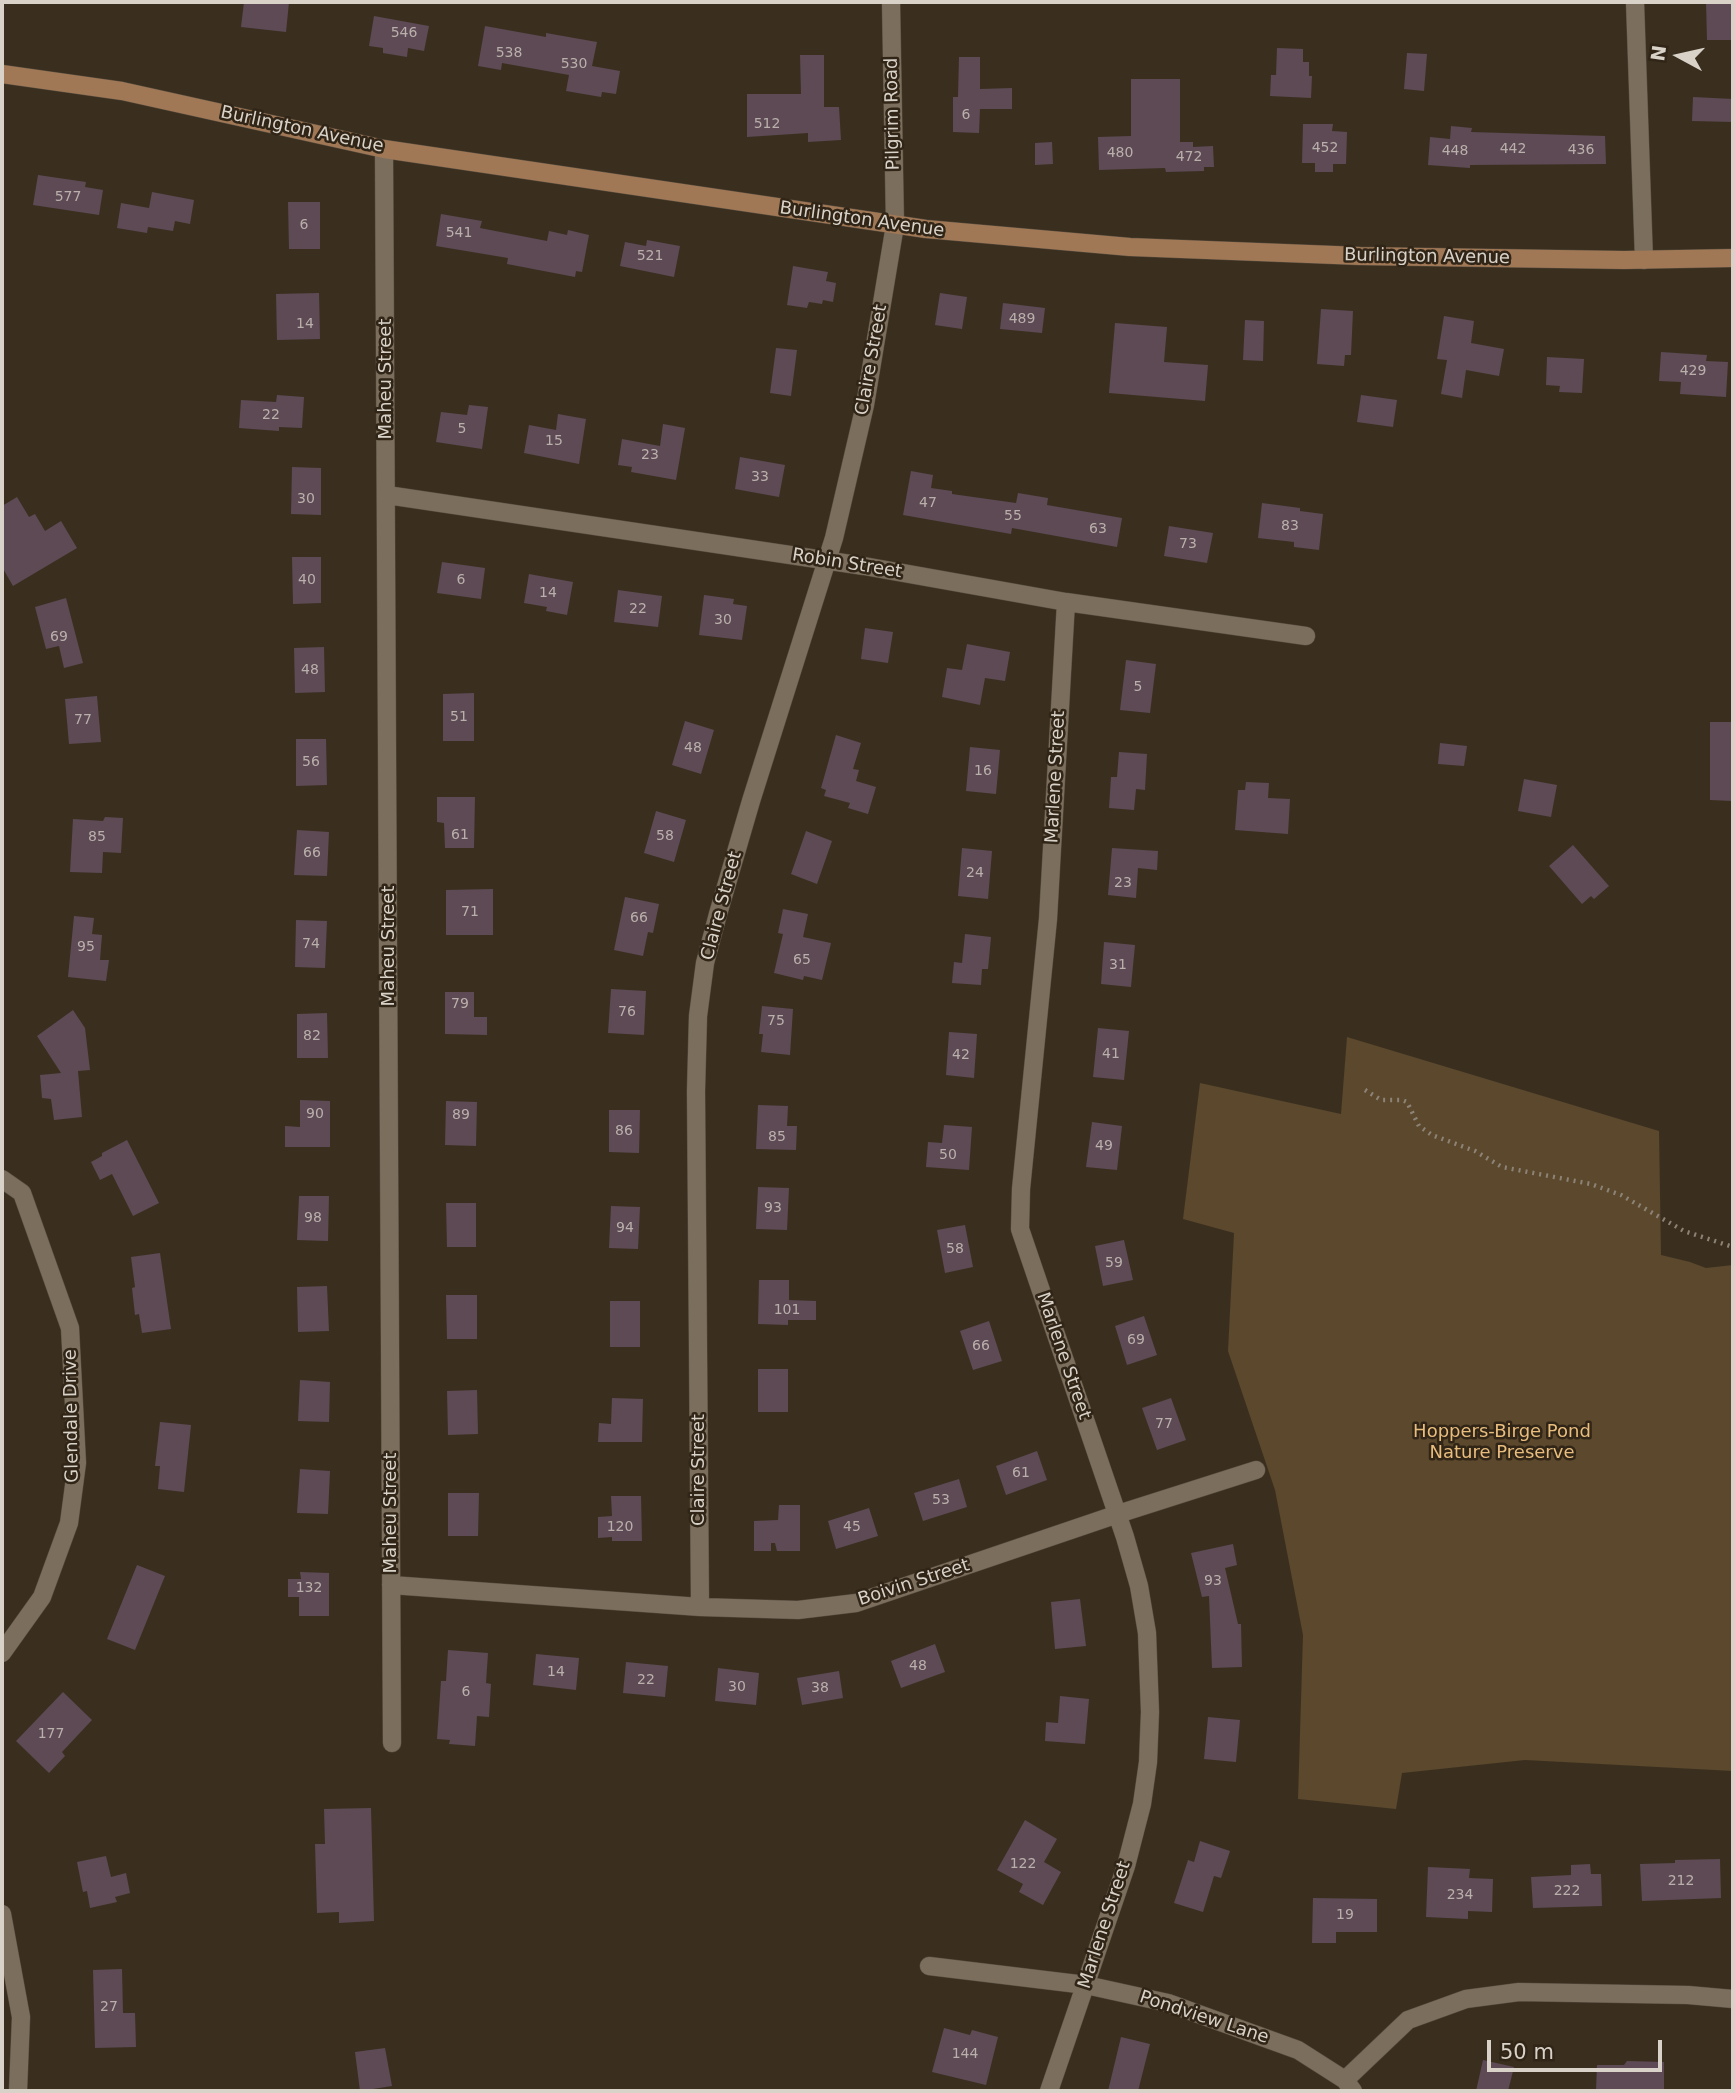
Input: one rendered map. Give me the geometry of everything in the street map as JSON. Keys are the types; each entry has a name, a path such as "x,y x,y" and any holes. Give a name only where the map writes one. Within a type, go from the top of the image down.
{"main road":[{"name":"Burlington Avenue","path":"2,74 122,91 384,149 895,225 1130,247 1360,256 1644,260 1733,258"}],"street":[{"name":"Pilgrim Road","path":"891,2 895,225"},
{"path":"1635,2 1644,260"},
{"name":"Maheu Street","path":"384,149 392,1743"},
{"name":"Claire Street","path":"700,1607 696,1105 698,1016 705,963 751,801 834,538 865,405 895,225"},
{"name":"Robin Street","path":"387,495 826,561 1066,602 1306,636"},
{"name":"Marlene Street","path":"1049,2091 1126,1866 1142,1804 1148,1762 1150,1712 1147,1633 1139,1586 1118,1514 1020,1229 1021,1189 1048,919 1066,602"},
{"name":"Glendale Drive","path":"2,1179 22,1193 70,1328 76,1464 69,1523 42,1597 2,1653"},
{"name":"Boivin Street","path":"391,1586 700,1607 798,1610 856,1603 1255,1470"},
{"path":"2,1914 21,2017 18,2091"},
{"name":"Pondview Lane","path":"929,1966 1086,1985 1168,2003 1298,2050 1349,2086 1408,2020 1466,1999 1519,1992 1688,1995 1733,2000"}],"path":[{"path":"1365,1090 1381,1100 1407,1102 1419,1126 1432,1135 1475,1151 1502,1167 1591,1184 1620,1195 1684,1231 1733,1247"}],"green space":[{"name":"Hoppers-Birge Pond Nature Preserve","path":"1347,1037 1659,1131 1661,1255 1706,1268 1733,1265 1733,1771 1525,1760 1402,1773 1396,1809 1298,1799 1303,1635 1275,1490 1228,1351 1234,1233 1183,1219 1200,1083 1341,1114"}],"building":[{"path":"244,2 289,2 286,32 241,27"},
{"path":"1706,2 1733,2 1733,40 1707,40"},
{"path":"374,16 429,26 424,51 408,48 407,57 383,53 383,48 369,46"},
{"path":"485,26 546,37 546,33 597,42 592,66 620,71 616,94 602,92 601,97 566,91 569,75 502,63 501,70 478,66"},
{"path":"1277,48 1303,49 1303,62 1309,62 1309,76 1312,76 1311,98 1270,96 1271,75 1276,75"},
{"path":"1407,53 1427,54 1424,91 1404,89"},
{"path":"800,55 824,55 824,107 839,107 841,140 808,142 808,133 747,137 747,94 801,94"},
{"path":"959,57 980,57 980,89 1012,88 1012,109 980,109 979,133 953,132 953,97 958,97"},
{"path":"1131,79 1180,79 1180,142 1193,142 1193,147 1213,146 1214,167 1204,167 1204,171 1166,172 1165,168 1099,170 1098,137 1131,136"},
{"path":"1693,97 1733,99 1733,122 1692,121"},
{"path":"1303,124 1333,124 1332,131 1347,132 1346,164 1333,164 1333,172 1315,172 1315,163 1302,163"},
{"path":"1451,126 1472,128 1471,132 1605,136 1606,164 1470,165 1470,168 1428,165 1430,137 1450,139"},
{"path":"1052,142 1053,164 1035,165 1035,143"},
{"path":"38,175 86,182 85,187 103,190 99,215 33,205"},
{"path":"152,192 194,200 190,224 175,221 173,231 148,227 147,233 117,228 121,203 149,208"},
{"path":"288,202 320,202 320,249 289,249"},
{"path":"441,214 482,221 480,228 547,241 549,231 567,235 568,230 589,235 582,272 576,271 575,277 507,264 508,258 436,246"},
{"path":"647,240 680,246 674,277 620,266 625,242 646,246"},
{"path":"793,266 828,272 826,281 836,283 833,302 809,302 807,308 787,305"},
{"path":"319,293 320,339 277,340 276,294"},
{"path":"940,293 967,297 962,329 935,325"},
{"path":"1003,303 1045,308 1042,333 1000,329"},
{"path":"1321,309 1353,311 1351,355 1345,355 1344,366 1317,364"},
{"path":"1444,316 1474,321 1471,343 1504,349 1499,376 1466,370 1462,398 1441,394 1447,360 1437,359"},
{"path":"1245,320 1264,321 1263,361 1243,360"},
{"path":"1115,323 1167,327 1164,362 1208,365 1205,401 1109,393"},
{"path":"776,348 797,350 791,396 770,393"},
{"path":"1661,352 1707,355 1706,361 1728,362 1726,397 1680,394 1681,382 1659,381"},
{"path":"1547,357 1584,359 1582,393 1559,392 1560,386 1546,385"},
{"path":"277,395 304,397 302,428 279,427 279,431 239,428 241,400 276,402"},
{"path":"1361,395 1397,400 1393,427 1357,422"},
{"path":"469,405 488,407 482,449 436,442 441,412 467,415"},
{"path":"558,414 586,419 579,464 524,453 529,425 556,430"},
{"path":"663,424 685,428 676,480 631,472 632,467 618,465 622,439 660,446"},
{"path":"740,457 785,465 779,497 735,489"},
{"path":"292,467 321,468 321,515 291,514"},
{"path":"911,471 933,475 931,488 952,491 952,494 1016,503 1018,493 1048,498 1047,505 1122,518 1117,547 1012,528 1011,534 903,515"},
{"path":"17,497 29,517 35,514 45,531 61,521 77,548 13,586 2,567 2,506"},
{"path":"1262,503 1323,514 1319,550 1294,547 1294,542 1258,538"},
{"path":"1169,526 1213,533 1207,563 1164,556"},
{"path":"292,557 321,557 321,603 293,604"},
{"path":"442,562 485,568 481,599 437,593"},
{"path":"529,574 573,582 567,615 546,611 547,607 524,603"},
{"path":"618,590 662,596 658,627 614,622"},
{"path":"704,595 734,599 733,604 747,606 742,640 699,635"},
{"path":"66,598 83,663 64,668 59,646 46,649 35,607"},
{"path":"865,628 893,632 888,663 861,659"},
{"path":"967,644 1010,652 1005,681 985,678 980,705 942,697 947,668 962,670"},
{"path":"324,647 325,692 295,693 294,648"},
{"path":"1126,660 1156,664 1150,713 1120,710"},
{"path":"474,693 474,741 443,741 443,694"},
{"path":"97,696 101,742 69,744 65,699"},
{"path":"685,721 714,730 701,774 672,765"},
{"path":"1710,722 1733,722 1733,801 1710,800"},
{"path":"836,735 861,743 853,769 859,770 856,781 876,787 868,814 848,808 850,803 824,796 826,790 821,788"},
{"path":"296,739 326,739 327,785 296,786"},
{"path":"1440,743 1467,746 1464,766 1438,764"},
{"path":"970,747 1000,750 996,794 966,791"},
{"path":"1119,752 1147,754 1145,790 1136,789 1134,810 1109,808 1111,777 1117,777"},
{"path":"1524,779 1557,785 1551,817 1518,811"},
{"path":"1246,782 1269,783 1268,798 1290,799 1288,834 1235,830 1238,790 1245,790"},
{"path":"437,797 475,797 474,848 445,848 444,823 437,822"},
{"path":"656,811 686,820 674,862 644,853"},
{"path":"105,817 123,818 121,853 103,852 102,873 70,872 73,819 103,821"},
{"path":"297,830 329,832 327,876 294,875"},
{"path":"806,831 832,841 817,884 791,874"},
{"path":"1573,845 1609,886 1594,899 1591,896 1582,904 1549,866"},
{"path":"962,848 992,851 988,899 958,896"},
{"path":"1112,848 1158,851 1157,870 1138,868 1136,898 1108,895"},
{"path":"493,889 493,935 446,935 446,890"},
{"path":"625,897 659,904 653,933 648,932 643,956 614,950"},
{"path":"783,909 808,914 803,937 831,943 822,980 804,976 803,980 774,973 783,934 778,933"},
{"path":"74,916 94,918 92,934 102,935 100,960 109,960 106,981 68,977"},
{"path":"296,920 327,921 325,968 295,967"},
{"path":"965,934 991,937 988,969 982,969 981,985 952,983 954,962 962,963"},
{"path":"1104,942 1135,945 1131,987 1101,984"},
{"path":"611,989 646,991 644,1035 608,1033"},
{"path":"445,992 474,992 474,1017 487,1017 487,1035 445,1034"},
{"path":"762,1006 793,1009 790,1055 761,1052 763,1034 759,1034"},
{"path":"73,1010 85,1028 90,1070 78,1071 82,1117 54,1120 51,1099 42,1098 40,1075 61,1073 37,1036"},
{"path":"327,1013 328,1058 297,1058 297,1014"},
{"path":"1098,1028 1129,1031 1124,1080 1093,1077"},
{"path":"949,1032 977,1034 974,1078 946,1075"},
{"path":"300,1100 330,1101 330,1147 285,1147 285,1126 300,1127"},
{"path":"446,1101 477,1102 476,1146 445,1145"},
{"path":"758,1105 788,1106 787,1126 797,1126 796,1150 756,1149"},
{"path":"609,1110 640,1110 639,1153 609,1152"},
{"path":"1092,1122 1122,1126 1117,1170 1086,1167"},
{"path":"944,1125 972,1127 969,1170 926,1167 928,1142 942,1143"},
{"path":"127,1140 159,1203 133,1216 112,1174 100,1180 91,1162"},
{"path":"758,1187 789,1188 787,1230 756,1229"},
{"path":"299,1196 329,1196 328,1241 297,1240"},
{"path":"446,1203 476,1203 476,1247 447,1247"},
{"path":"611,1206 640,1207 638,1249 609,1248"},
{"path":"965,1225 973,1267 945,1273 937,1230"},
{"path":"1124,1240 1133,1280 1103,1286 1095,1246"},
{"path":"160,1253 171,1329 142,1333 139,1314 135,1315 131,1257"},
{"path":"759,1280 789,1280 789,1300 816,1301 816,1320 788,1320 788,1325 758,1324"},
{"path":"327,1286 329,1331 298,1332 297,1287"},
{"path":"446,1295 477,1295 477,1339 447,1339"},
{"path":"610,1301 640,1301 640,1347 610,1347"},
{"path":"1144,1316 1157,1355 1127,1365 1115,1326"},
{"path":"989,1321 1002,1361 973,1370 960,1331"},
{"path":"758,1369 788,1369 788,1412 758,1412"},
{"path":"300,1380 330,1382 329,1422 298,1421"},
{"path":"477,1390 478,1434 448,1435 447,1391"},
{"path":"612,1398 643,1399 642,1442 598,1442 599,1423 611,1424"},
{"path":"1171,1398 1186,1440 1157,1450 1142,1408"},
{"path":"160,1422 191,1425 184,1492 158,1489 160,1466 155,1466"},
{"path":"1037,1451 1047,1480 1006,1495 996,1466"},
{"path":"300,1469 330,1471 328,1514 297,1513"},
{"path":"959,1479 967,1507 923,1521 914,1493"},
{"path":"448,1493 479,1493 478,1536 448,1536"},
{"path":"611,1496 641,1496 642,1541 598,1538 598,1517 612,1516"},
{"path":"779,1505 800,1505 800,1551 777,1551 775,1543 771,1543 771,1551 754,1551 754,1521 778,1520"},
{"path":"869,1508 878,1536 836,1549 828,1521"},
{"path":"1233,1544 1237,1565 1225,1568 1238,1624 1241,1624 1242,1667 1212,1668 1209,1596 1202,1597 1191,1553"},
{"path":"137,1565 165,1576 135,1650 107,1639"},
{"path":"300,1572 329,1573 329,1616 299,1616 299,1597 288,1597 288,1579 301,1579"},
{"path":"1080,1599 1086,1646 1055,1649 1051,1602"},
{"path":"935,1644 945,1672 901,1688 891,1661"},
{"path":"448,1650 488,1653 486,1683 491,1684 489,1717 477,1716 475,1746 449,1744 450,1740 437,1739 441,1681 446,1681"},
{"path":"536,1654 579,1658 576,1690 533,1685"},
{"path":"626,1662 668,1666 665,1697 623,1693"},
{"path":"718,1668 759,1673 756,1705 715,1701"},
{"path":"839,1671 843,1698 802,1705 797,1678"},
{"path":"63,1692 92,1720 62,1752 65,1756 49,1773 16,1741"},
{"path":"1060,1696 1089,1699 1085,1744 1045,1741 1046,1722 1058,1723"},
{"path":"1208,1717 1240,1720 1236,1762 1204,1759"},
{"path":"371,1808 374,1921 339,1923 339,1912 317,1913 315,1844 325,1844 324,1809"},
{"path":"1025,1820 1057,1839 1044,1862 1061,1872 1043,1905 1019,1892 1023,1884 997,1870"},
{"path":"1200,1841 1230,1851 1221,1878 1214,1876 1203,1912 1174,1903 1188,1860 1194,1862"},
{"path":"106,1856 111,1877 126,1873 130,1893 115,1897 117,1902 90,1908 87,1891 83,1892 77,1862"},
{"path":"1720,1859 1721,1898 1642,1901 1640,1864"},
{"path":"1590,1864 1591,1874 1601,1874 1602,1906 1533,1908 1531,1877 1571,1875 1571,1865"},
{"path":"1428,1867 1470,1869 1469,1878 1493,1879 1492,1912 1468,1911 1468,1919 1426,1917"},
{"path":"1313,1898 1377,1899 1377,1932 1336,1932 1336,1943 1312,1943"},
{"path":"122,1969 123,2013 135,2013 136,2047 95,2048 93,1970"},
{"path":"944,2028 970,2035 972,2030 998,2037 986,2085 932,2072"},
{"path":"1121,2037 1150,2044 1138,2091 1108,2091"},
{"path":"385,2048 392,2086 360,2091 355,2052"},
{"path":"1483,2060 1514,2067 1508,2091 1476,2091"},
{"path":"1627,2061 1664,2062 1664,2091 1596,2091 1597,2065 1624,2065"}]}
